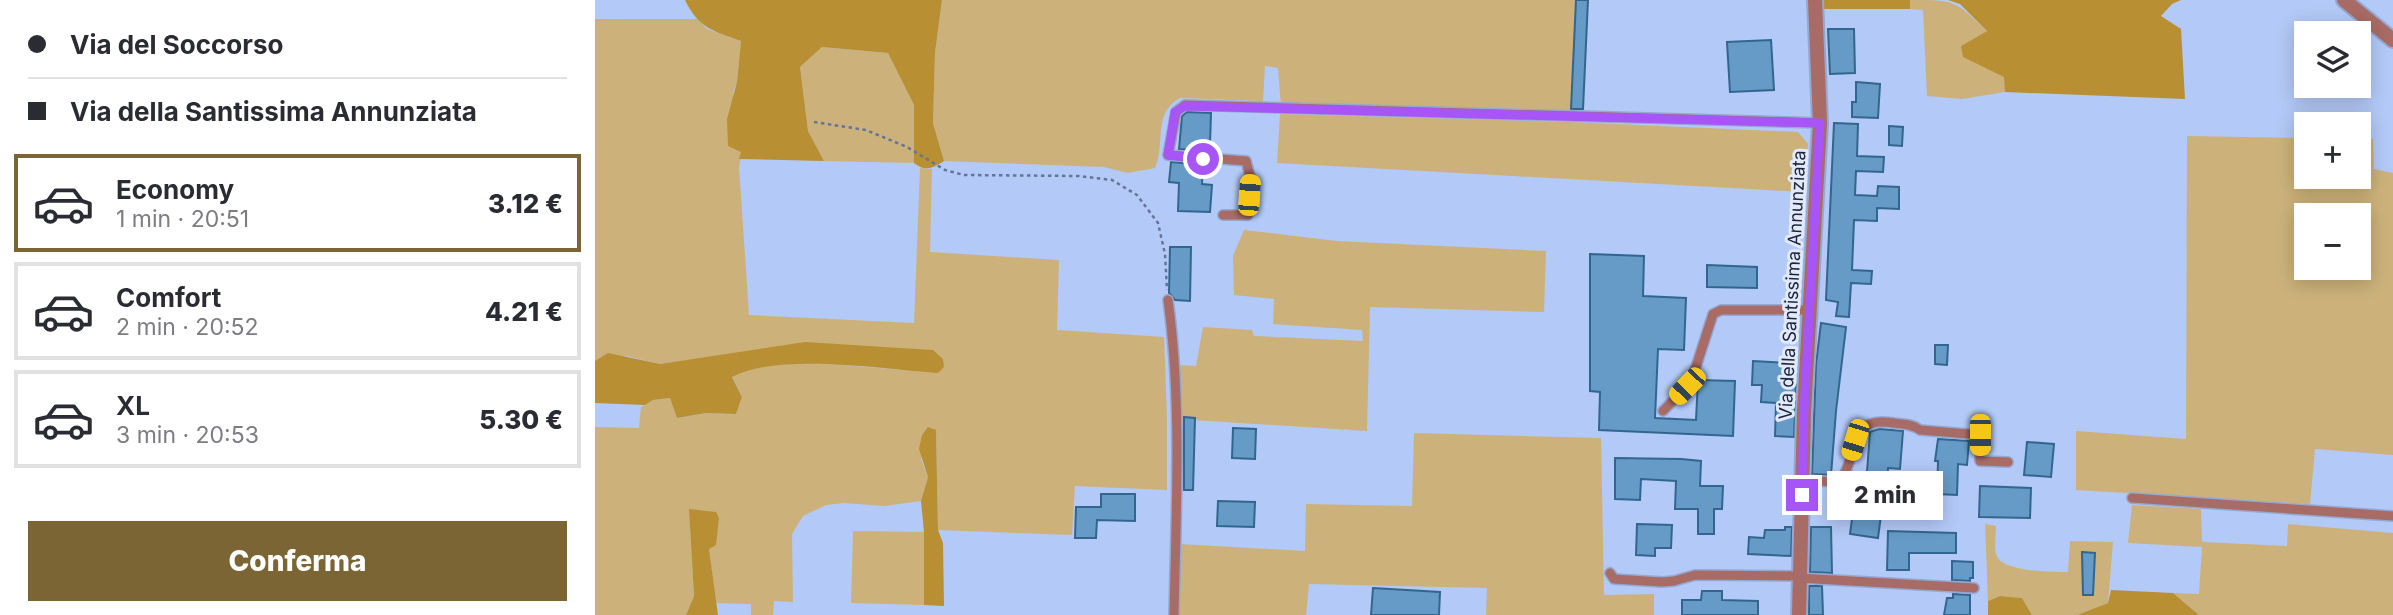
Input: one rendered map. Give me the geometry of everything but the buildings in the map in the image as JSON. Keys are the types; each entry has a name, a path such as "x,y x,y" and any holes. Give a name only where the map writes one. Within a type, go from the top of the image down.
{"street":[{"name":"Via della Santissima Annunziata","path":"1798,615 1804,412 1820,123 1815,0"},
{"path":"2344,0 2393,40"}],"lane":[{"path":"1223,215 1248,215 1250,176 1246,161 1168,155 1175,112 1185,106 1820,123"},
{"path":"1168,300 1174,343 1174,615"},
{"path":"1663,411 1687,386 1713,314 1721,310 1810,310"},
{"path":"1803,480 1841,480 1861,430 1872,421 1880,420 1916,426 1920,430 1980,435 1980,461 2008,463"},
{"path":"2132,498 2393,516"},
{"path":"1609,573 1610,578 1614,579 1662,582 1695,575 1799,577 1974,588"}],"path":[{"path":"814,122 866,130 907,147 945,170 964,175 1079,176 1112,180 1137,195 1158,223 1165,254 1168,300"}],"shaded area":[{"path":"685,0 942,0 935,53 933,123 944,161 929,168 914,163 914,105 888,53 822,47 800,67 808,131 824,161 739,159 741,152 728,146 727,119 737,82 741,41 708,28 690,10"},
{"path":"942,0 1576,0 1571,114 1281,106 1278,68 1265,66 1263,101 1180,98 1171,104 1163,120 1155,168 1128,173 1104,167 944,161 933,123 935,53"},
{"path":"1824,0 1910,0 1910,9 1824,9"},
{"path":"1910,0 1937,0 1953,4 1968,13 1987,31 1961,46 2005,77 2005,92 1962,99 1927,96 1923,10 1910,9"},
{"path":"1948,0 2181,0 2172,4 2161,16 2181,29 2185,99 2005,92 2004,77 1963,57 1961,46 1987,31 1960,4"},
{"path":"595,19 698,19 707,29 741,41 737,82 733,93 742,152 739,167 749,315 914,323 920,168 932,169 930,252 1059,260 1057,330 1164,337 1167,490 1075,486 1072,535 938,530 936,430 921,459 928,477 921,501 884,506 844,503 826,505 803,516 792,534 793,602 774,601 773,615 751,615 751,604 716,603 709,549 690,527 694,596 686,615 595,615 595,427 639,428 641,407 653,400 670,398 678,418 706,413 736,414 742,397 732,376 778,365 832,364 726,355 659,364 627,356 595,361"},
{"path":"822,47 888,53 914,105 914,163 824,161 808,131 800,67"},
{"path":"1280,114 1571,122 1798,132 1808,144 1804,192 1277,163"},
{"path":"2187,136 2294,138 2294,189 2371,189 2373,139 2374,169 2393,173 2393,455 2315,449 2310,504 2076,490 2076,431 2186,439"},
{"path":"1244,230 1337,241 1546,251 1544,312 1370,307 1367,431 1177,419 1176,365 1196,366 1203,327 1252,330 1254,336 1363,341 1362,330 1273,324 1274,299 1234,295 1233,256"},
{"path":"805,342 933,350 943,359 944,367 938,373 832,364 776,365 752,369 732,377 742,397 736,414 706,413 677,418 670,398 653,400 645,405 595,403 595,361 608,353 660,364"},
{"path":"928,427 936,430 938,530 943,543 944,606 924,605 924,532 921,501 928,477 919,449 922,435"},
{"path":"1414,433 1601,438 1604,595 1654,594 1654,615 1486,615 1487,588 1309,584 1306,615 1178,615 1180,544 1305,551 1306,504 1412,506"},
{"path":"2132,505 2201,509 2202,542 2287,546 2288,524 2393,533 2393,615 2199,615 2173,593 2199,594 2202,547 2128,543"},
{"path":"689,509 716,512 719,518 716,545 709,549 718,615 686,615 694,596"},
{"path":"1985,524 1996,526 1995,551 2000,560 2027,570 2068,572 2070,541 2113,542 2108,603 2077,615 2032,615 2022,598 2000,596 1988,601"},
{"path":"853,531 924,532 924,605 851,603"},
{"path":"2111,590 2173,593 2199,615 2077,615 2108,603"},
{"path":"2000,596 2022,598 2032,615 1988,615 1988,601"}],"route":[{"path":"1203,159 1168,155 1175,112 1185,106 1820,123 1802,495"}]}
